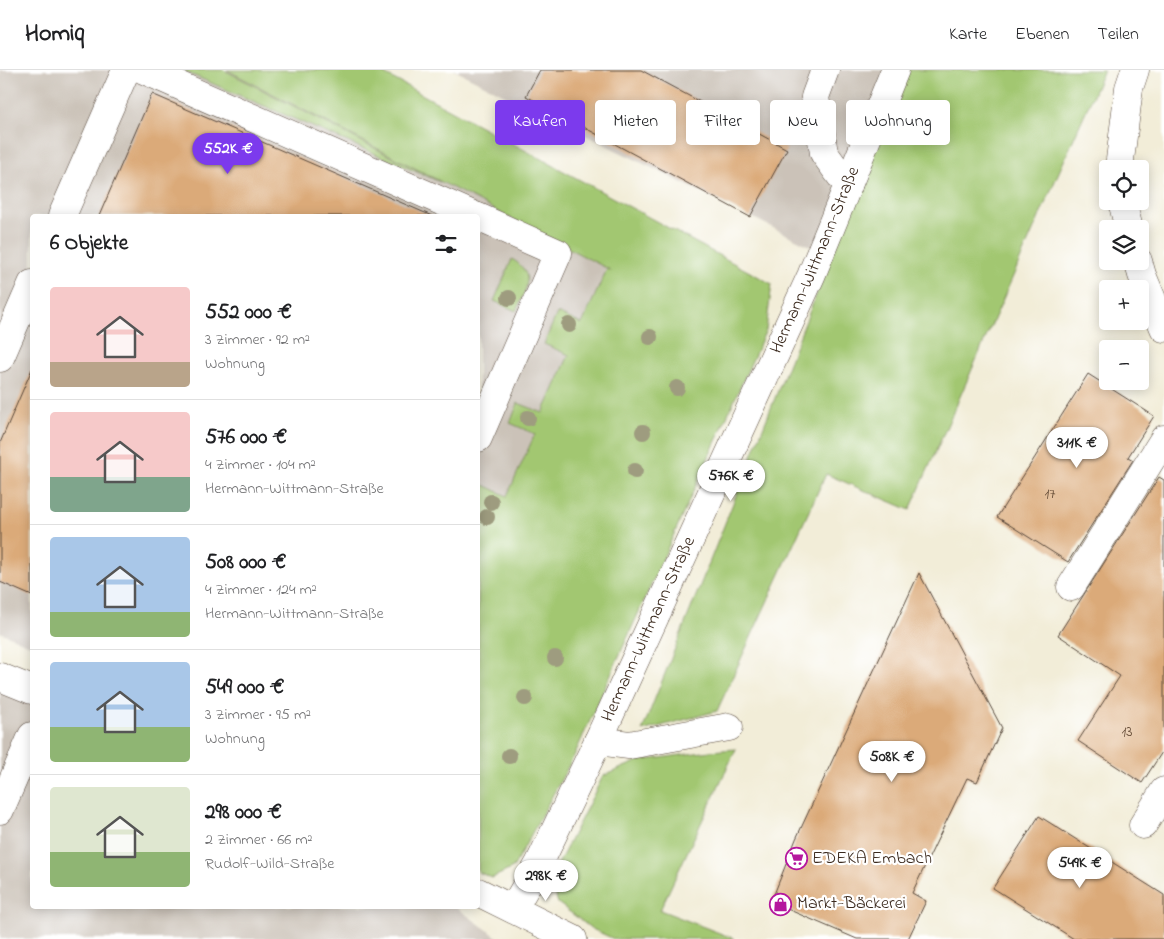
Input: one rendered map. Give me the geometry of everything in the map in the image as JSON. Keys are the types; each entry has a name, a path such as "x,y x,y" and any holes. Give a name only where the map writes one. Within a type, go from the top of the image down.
{"street":[{"path":"63,214 126,70"},
{"path":"144,70 469,214"},
{"path":"825,70 815,97 824,153 848,186"},
{"name":"Hermann-Wittmann-Straße","path":"513,909 539,864 598,741 811,276 896,70"},
{"path":"1120,160 1128,88 1134,70"},
{"path":"480,219 558,253 480,433"},
{"path":"1141,270 1164,328"},
{"path":"0,358 30,289"},
{"path":"1071,587 1164,439"},
{"path":"0,677 30,689"},
{"path":"598,741 629,745 729,727"},
{"path":"0,810 30,741"},
{"path":"1143,825 1164,791"},
{"path":"480,893 563,937"}],"shaded area":[{"path":"0,70 227,70 730,333 480,843 480,214 30,214 30,645 0,632"},
{"path":"454,70 887,70 875,100 846,100 846,145 857,145 816,249 606,145 676,145 676,100 595,100 595,140 585,135 585,100 515,100"},
{"path":"0,677 30,689 30,909 458,909 500,939 0,939"}],"green space":[{"path":"181,70 224,70 440,182"},
{"path":"227,70 377,70 495,134 495,145 515,145 772,284 766,330 574,756 513,868 492,878 480,873 480,490 482,484 507,496 535,434 510,423 518,403 543,413 569,355 544,344 557,313 582,324 607,269 612,271"},
{"path":"906,70 1104,70 910,510 826,474 717,711 642,731 876,145 950,145 950,100 894,100"},
{"path":"512,259 520,265 527,277 525,290 516,311 494,301"},
{"path":"736,749 660,910 735,939 614,939 592,929 558,903 550,880 603,776 638,761"}],"building":[{"path":"540,70 641,70 696,100 686,100 686,145 760,145 760,134 770,140 770,145 780,145 787,149 750,217 617,145 676,145 676,100 595,100 595,133 585,128 585,100 533,100 526,96"},
{"path":"152,94 427,214 100,214"},
{"path":"30,374 30,595 0,582 0,443"},
{"path":"1088,374 1099,381 1099,390 1113,390 1154,416 1128,457 1133,460 1068,562 997,517"},
{"path":"1159,477 1164,480 1164,749 1142,783 1078,741 1120,676 1058,635"},
{"path":"919,573 1002,728 977,782 967,778 912,893 926,901 908,939 857,939 771,902 796,839"},
{"path":"1039,816 1164,895 1164,939 1074,939 993,888"}],"place":[{"name":"EDEKA Embach","path":"796,859"},
{"name":"Markt-Bäckerei","path":"781,904"}]}
